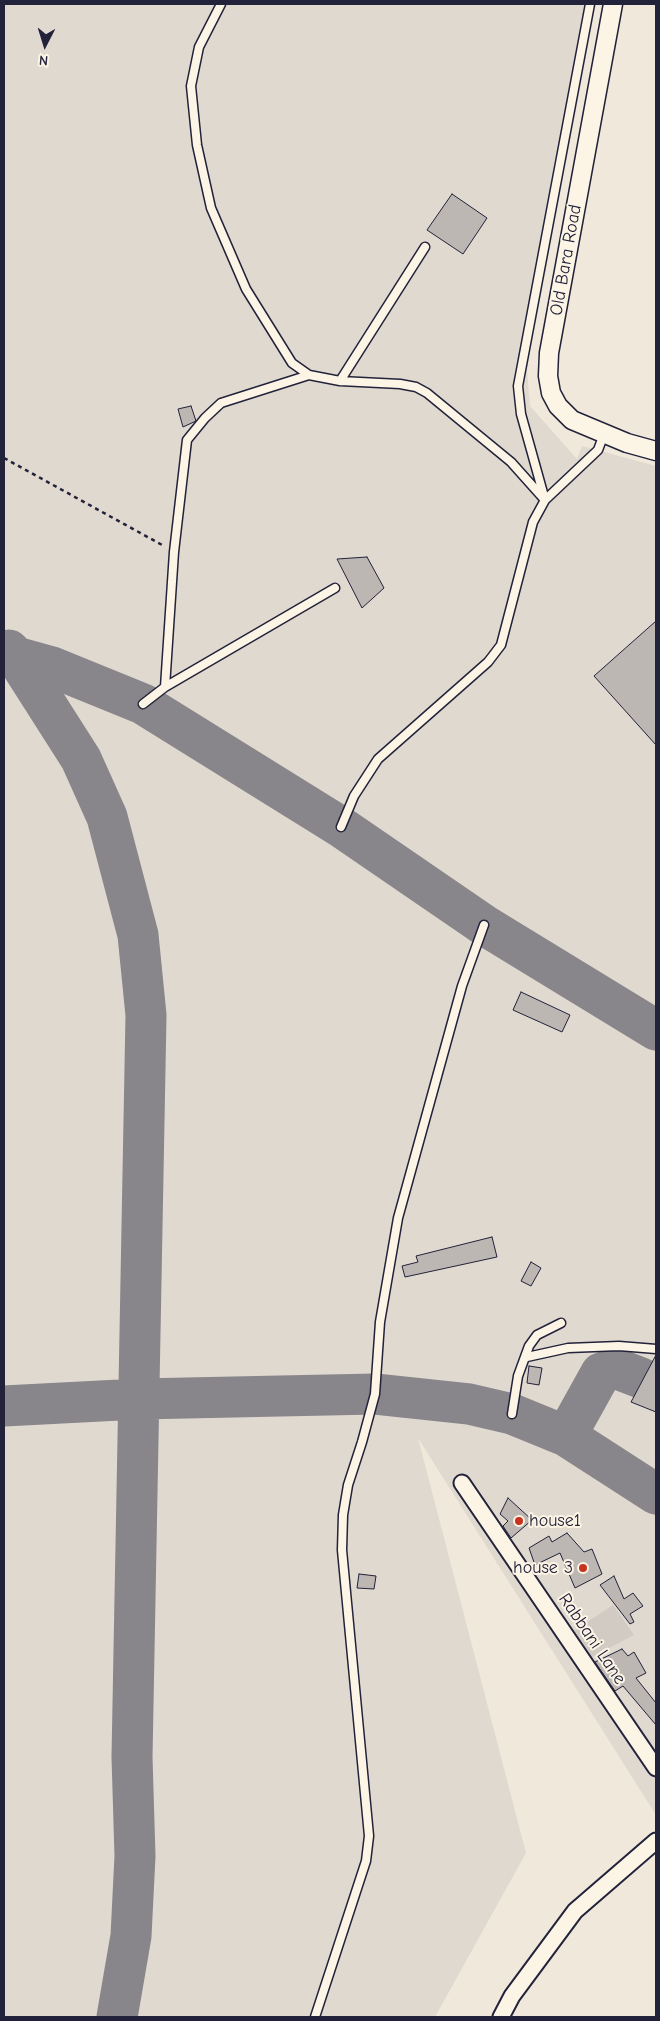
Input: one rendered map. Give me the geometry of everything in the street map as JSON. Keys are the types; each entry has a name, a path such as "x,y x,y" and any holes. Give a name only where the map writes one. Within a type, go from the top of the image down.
{"street":[{"name":"Old Bara Road","path":"613,4 548,368 551,393 558,406 572,420 604,434 656,451"},
{"name":"Rabbani Lane","path":"462,1483 656,1768"},
{"path":"501,2017 512,1996 575,1911 656,1841"}],"lane":[{"path":"221,4 199,47 191,86 197,145 212,208 246,289 292,364 309,375 340,381 400,384 416,387 427,393 511,462 544,500"},
{"path":"544,500 521,414 518,386 590,4"},
{"path":"340,381 425,247"},
{"path":"165,687 174,552 187,440 205,418 221,403 309,375"},
{"path":"341,827 354,796 378,759 488,662 501,645 533,522 544,500 598,450 604,434"},
{"path":"142,704 165,687 335,588"},
{"path":"315,2017 366,1861 369,1836 342,1550 344,1507 348,1485 362,1442 374,1394 380,1322 398,1218 462,986 484,925"},
{"path":"512,1414 518,1376 527,1357 529,1346 537,1336 561,1323"},
{"path":"527,1357 568,1348 618,1346 656,1349"}],"path":[{"path":"4,458 174,552"}],"shaded area":[{"path":"4,4 596,4 527,369 530,406 577,459 582,446 656,466 656,1815 418,1438 526,1853 435,2017 4,2017"},
{"path":"613,1605 634,1635 590,1658 569,1634"}],"building":[{"path":"452,194 487,218 463,254 427,230"},
{"path":"191,406 196,421 183,427 178,409"},
{"path":"367,557 384,588 362,608 337,559"},
{"path":"656,621 656,745 594,676"},
{"path":"521,992 570,1015 562,1032 513,1010"},
{"path":"492,1237 497,1257 405,1277 402,1266 418,1262 416,1256"},
{"path":"531,1262 541,1268 531,1286 521,1281"},
{"path":"656,1355 656,1412 631,1402"},
{"path":"529,1366 542,1368 539,1385 527,1383"},
{"name":"house1","path":"508,1498 532,1520 511,1538 503,1526 508,1521 500,1514"},
{"path":"567,1533 584,1552 592,1549 602,1574 575,1588 560,1553 535,1565 529,1548 549,1536 552,1542"},
{"path":"359,1574 376,1576 374,1589 357,1588"},
{"path":"614,1576 624,1599 633,1593 643,1606 630,1614 634,1622 630,1624 600,1585"},
{"path":"622,1649 628,1656 634,1652 646,1673 636,1678 656,1703 656,1725 623,1686 615,1691 595,1662"}],"taxiway":[{"path":"9,650 16,657 52,667 143,704 341,827 484,925 656,1030"},
{"path":"16,657 81,759 107,817 138,935 146,1015 132,1757 135,1856 131,1936 117,2017"},
{"path":"566,1436 601,1373 615,1368 641,1378"},
{"path":"4,1406 139,1399 375,1394 469,1404 512,1414 566,1436 656,1494"}],"place":[{"name":"house1","path":"519,1521"},
{"name":"house 3","path":"583,1568"}]}
